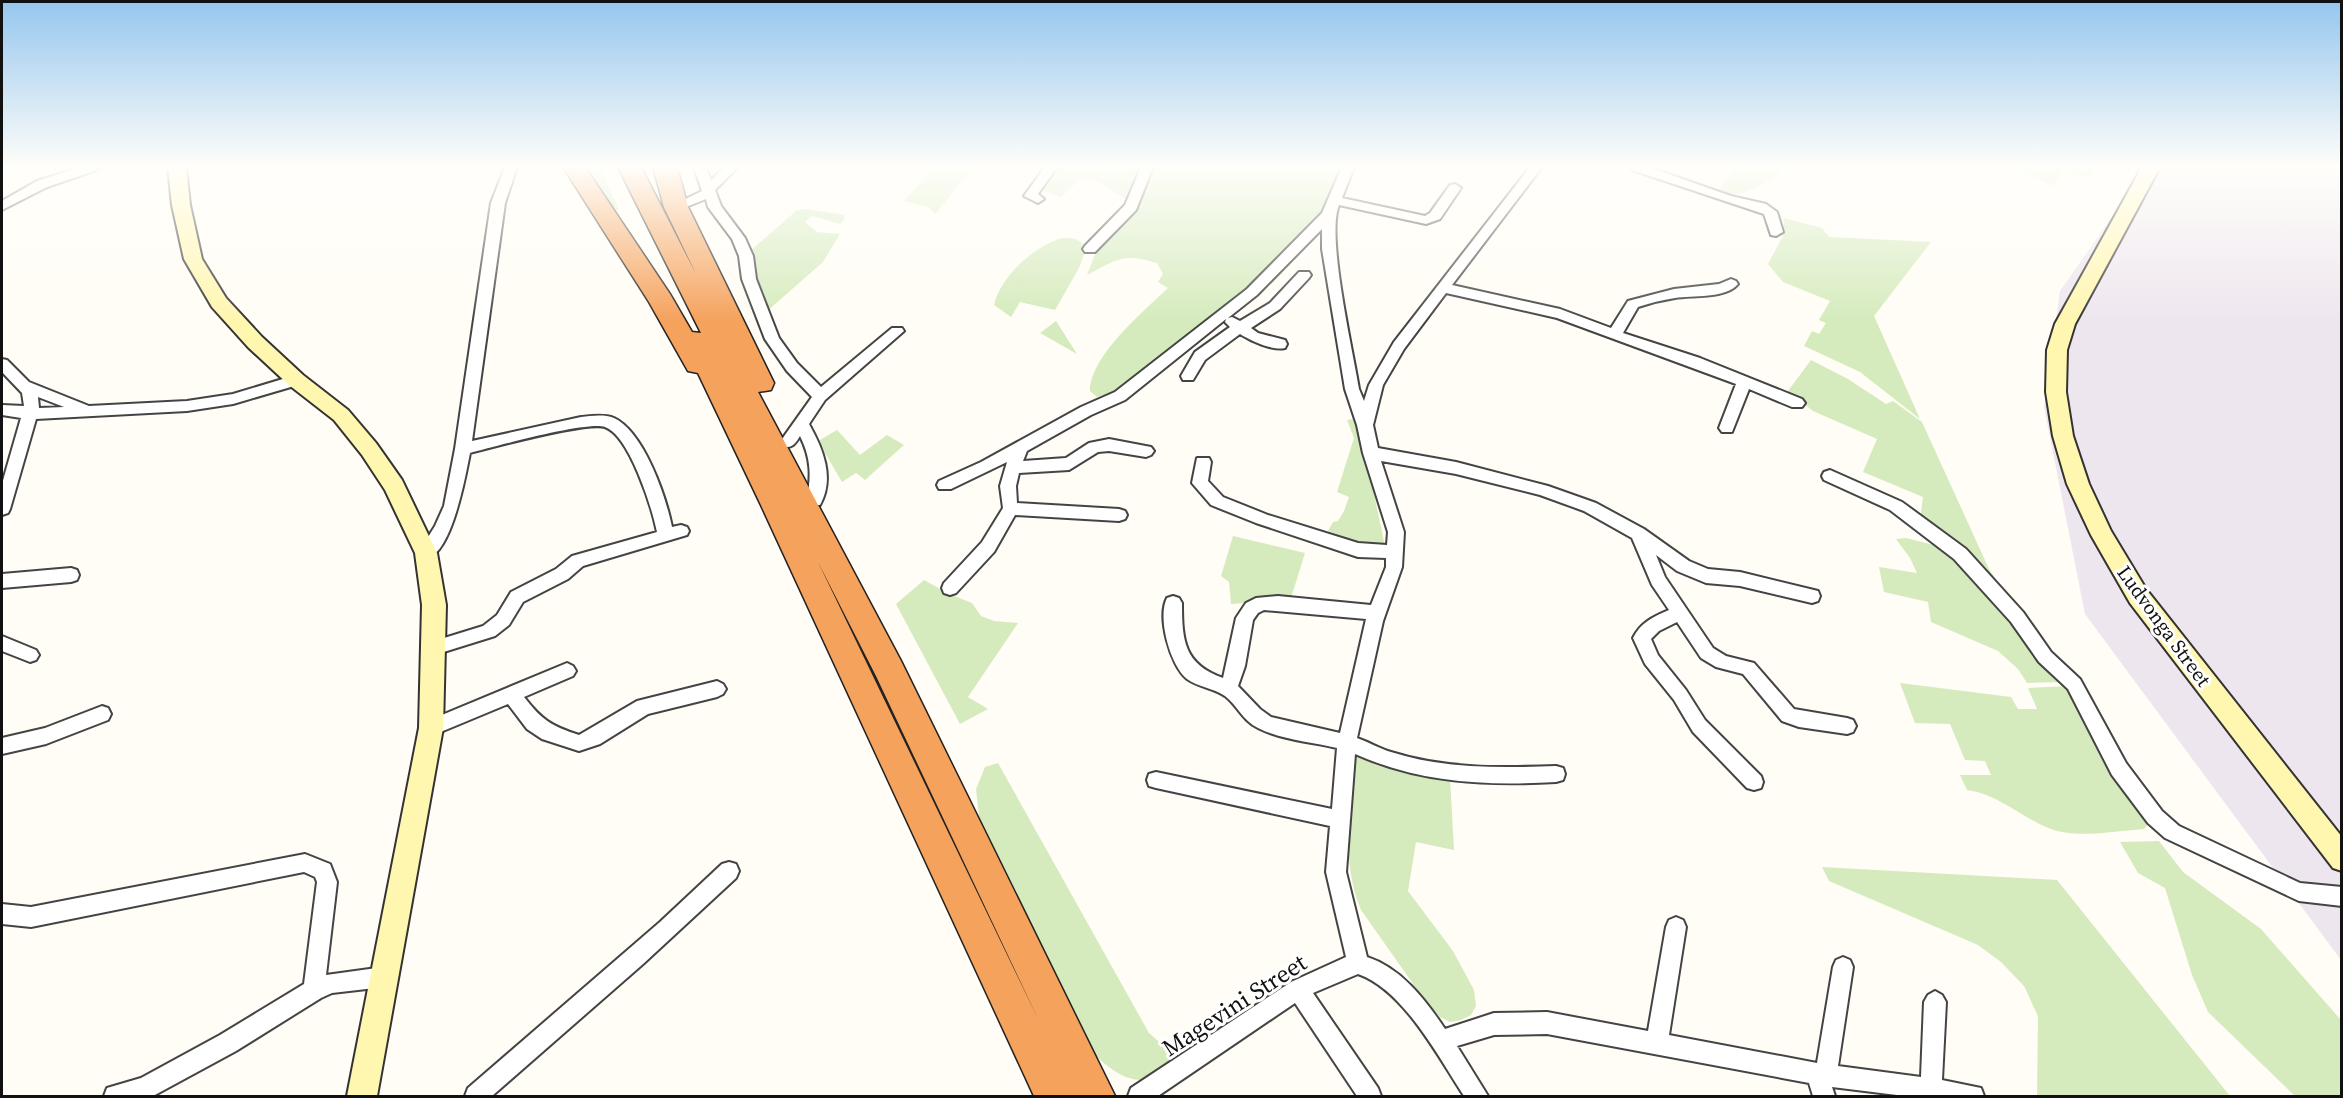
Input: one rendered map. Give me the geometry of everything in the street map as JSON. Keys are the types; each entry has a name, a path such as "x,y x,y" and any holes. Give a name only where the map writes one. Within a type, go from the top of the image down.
{"highway":[{"path":"608,218 661,300 775,503"},
{"path":"635,218 775,503 1054,1096"},
{"path":"655,218 890,670"},
{"path":"682,218 740,336 794,433 814,501 890,670 1095,1096"}],"street":[{"path":"184,218 193,259 219,302 255,342 296,380 341,415 369,449 394,486 426,553 434,605 431,728 362,1096"},
{"path":"426,553 442,529 452,506 463,449 496,218"},
{"path":"723,218 738,238 746,256 752,289 772,339 792,367 820,396"},
{"path":"1090,249 1120,218"},
{"path":"945,485 987,466 1086,411 1120,396 1252,292 1320,218"},
{"path":"1330,218 1329,249 1352,389 1365,425 1371,453 1396,532 1394,567 1377,613 1347,743 1336,872 1358,964 1376,970 1398,987 1426,1020 1477,1096"},
{"path":"1412,218 1430,218"},
{"path":"1365,425 1376,385 1399,346 1497,218"},
{"path":"1772,218 1776,232"},
{"name":"Ludvonga Street","path":"2123,218 2065,324 2057,350 2056,392 2063,436 2078,484 2102,535 2138,596 2342,859"},
{"path":"1188,376 1200,356 1217,342 1275,306 1304,275"},
{"path":"1614,335 1633,304 1656,297 1715,290 1731,284"},
{"path":"1443,288 1560,314 1695,362 1797,403"},
{"path":"1220,318 1241,327 1253,336 1280,344"},
{"path":"794,433 820,396 897,331"},
{"path":"2,364 29,391 32,406 2,509"},
{"path":"2,410 30,414 187,406 233,399 296,380"},
{"path":"1727,428 1744,382"},
{"path":"25,386 90,410"},
{"path":"434,648 489,631 503,620 517,597 562,574 578,561 673,533 643,467 618,428 607,422 592,422 463,449"},
{"path":"1013,468 1070,464 1094,447 1109,445 1146,451"},
{"path":"1011,508 1006,498 1020,448"},
{"path":"1371,453 1456,468 1542,490 1590,507 1638,534 1683,566 1706,576 1740,579 1812,596"},
{"path":"1203,462 1200,483 1208,494 1233,508 1327,542 1358,550 1395,552"},
{"path":"1830,476 1896,507 1960,554 2017,617 2044,657 2074,684 2119,769 2165,827 2299,892 2342,897"},
{"path":"1011,508 1119,515"},
{"path":"950,588 988,547 1011,508"},
{"path":"1638,534 1658,580 1707,652 1722,662 1748,668 1788,715 1799,719 1846,726"},
{"path":"2,580 71,575"},
{"path":"1173,603 1173,625 1178,648 1189,669 1205,681 1228,689 1258,718 1278,726 1347,743 1391,761 1430,770 1509,777 1556,774"},
{"path":"1228,689 1236,666 1245,618 1252,608 1262,603 1278,603 1377,613"},
{"path":"1679,613 1645,631 1642,638 1644,648 1680,695 1699,726 1754,782"},
{"path":"2,643 30,655"},
{"path":"431,728 567,671"},
{"path":"512,696 533,723 548,733 579,742 593,738 643,707 717,689"},
{"path":"2,746 46,736 102,714"},
{"path":"1156,780 1341,820"},
{"path":"2,914 31,917 305,863 323,871 327,882 314,990"},
{"path":"476,1096 678,920 729,871"},
{"path":"1657,1043 1676,927"},
{"name":"Magevini Street","path":"1139,1096 1298,989 1338,970 1358,964"},
{"path":"1823,1082 1843,967"},
{"path":"115,1096 145,1088 228,1043 314,990 332,982 384,977"},
{"path":"1298,989 1370,1096"},
{"path":"1931,1089 1935,1002"},
{"path":"1440,1041 1494,1024 1547,1023 1657,1043 1823,1082 1931,1089 1973,1096"}],"shaded area":[{"path":"2111,218 2341,218 2341,960 2085,614 2044,407 2060,291"}],"green space":[{"path":"788,218 809,218 805,222 817,232 840,234 823,262 766,312 757,294 749,252"},
{"path":"820,218 844,218 840,224"},
{"path":"1117,218 1320,218 1245,292 1144,372 1111,393 1097,397 1090,391 1092,377 1108,349 1133,321 1168,288 1158,282 1163,274 1157,263 1136,258 1120,259 1087,275 1099,244"},
{"path":"1785,218 1822,228 1829,237 1931,242 1874,316 1920,419 1860,372 1804,346 1812,331 1819,334 1826,323 1819,320 1830,301 1783,282 1768,264 1783,236"},
{"path":"1062,238 1076,239 1086,249 1079,268 1055,310 1020,302 1011,317 994,305 1003,284 1020,264 1040,248"},
{"path":"1056,321 1077,354 1040,333"},
{"path":"1811,360 1848,379 1886,404 1893,401 1922,422 1989,569 1999,585 1993,585 1920,520 1923,497 1863,472 1877,439 1813,411 1802,402 1785,395"},
{"path":"1358,418 1385,546 1370,547 1328,531 1333,522 1338,521 1349,497 1337,492 1354,438 1347,420"},
{"path":"837,430 860,455 887,435 904,445 865,480 856,473 842,482 818,441"},
{"path":"1233,536 1305,553 1291,598 1276,597 1231,604 1229,582 1221,576"},
{"path":"1906,538 1942,547 1960,558 2065,682 2027,683 2018,669 1998,651 1931,622 1928,602 1884,592 1879,567 1917,573 1910,558 1896,539"},
{"path":"924,580 949,594 972,603 981,616 994,621 1018,623 968,697 988,709 960,724 896,604"},
{"path":"1900,683 2011,697 2018,709 2037,709 2028,688 2068,686 2148,817 2148,824 2144,829 2103,833 2060,832 2040,824 1989,796 1967,790 1960,775 1991,775 1985,761 1965,760 1950,724 1915,723"},
{"path":"1357,752 1393,769 1450,778 1454,850 1416,842 1408,891 1453,951 1474,990 1476,1006 1471,1015 1461,1020 1450,1022 1440,1017 1423,998 1361,910 1351,872 1348,832"},
{"path":"998,763 1149,1033 1181,1061 1157,1076 1138,1080 1129,1078 1112,1069 1090,1050 980,824 976,789 985,767"},
{"path":"2159,841 2183,872 2261,929 2341,1020 2341,1096 2295,1096 2208,1012 2192,975 2165,888 2138,873 2120,842"},
{"path":"1822,867 2057,880 2230,1096 2037,1096 2038,1016 2024,986 2001,962 1978,945 1829,881"}]}
